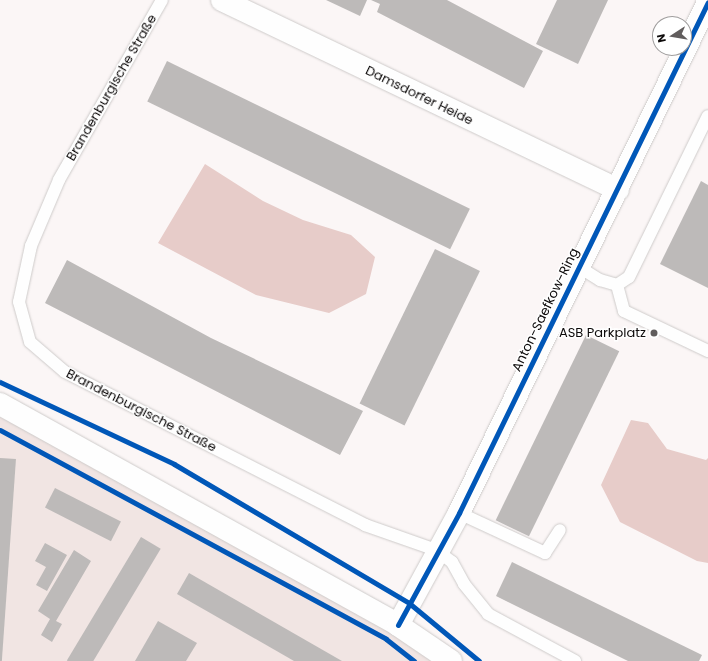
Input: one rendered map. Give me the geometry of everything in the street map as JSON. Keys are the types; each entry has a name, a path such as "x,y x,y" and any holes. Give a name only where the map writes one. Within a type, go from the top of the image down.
{"street":[{"name":"Damsdorfer Heide","path":"222,0 618,190"},
{"name":"Anton-Saefkow-Ring","path":"398,625 436,550 459,513 579,267 706,15"},
{"path":"0,404 398,625 451,661"}],"lane":[{"name":"Brandenburgische Straße","path":"162,0 59,180 31,246 19,302 30,342 72,376 365,525 436,550 452,562 464,584 488,614 576,661"},
{"path":"617,285 629,277 638,263 708,116"},
{"path":"579,267 600,280 617,285"},
{"path":"617,285 624,311 708,350"},
{"path":"459,513 545,553 560,530"}],"shaded area":[{"path":"205,164 263,201 303,220 351,235 375,257 366,294 329,313 256,295 158,243"},
{"path":"0,404 451,661 0,661"},
{"path":"631,420 648,423 667,449 706,460 708,458 708,563 697,561 620,522 601,485"}],"building":[{"path":"326,0 367,0 360,16"},
{"path":"371,0 447,0 543,51 524,88 377,12 380,4"},
{"path":"557,0 608,0 578,64 536,44"},
{"path":"167,61 470,209 450,249 147,101"},
{"path":"701,181 708,185 708,288 660,264"},
{"path":"435,249 480,271 405,426 360,404"},
{"path":"67,260 211,338 363,411 340,455 45,303"},
{"path":"586,335 619,351 529,536 496,520"},
{"path":"0,458 16,459 2,661 0,661"},
{"path":"55,488 121,522 111,541 45,508"},
{"path":"141,537 161,549 93,661 67,660"},
{"path":"45,543 67,555 47,591 36,585 46,567 35,561"},
{"path":"74,550 91,561 56,621 62,624 52,642 41,635 50,619 38,611"},
{"path":"512,562 702,655 699,661 628,661 496,596"},
{"path":"189,573 342,661 294,661 177,594"},
{"path":"158,621 197,643 186,661 135,661"}],"cycle path":[{"path":"398,625 459,513 708,2"},
{"path":"0,382 174,464 409,603 479,661"},
{"path":"0,430 386,639 414,661"}],"place":[{"name":"ASB Parkplatz","path":"654,333"}]}
